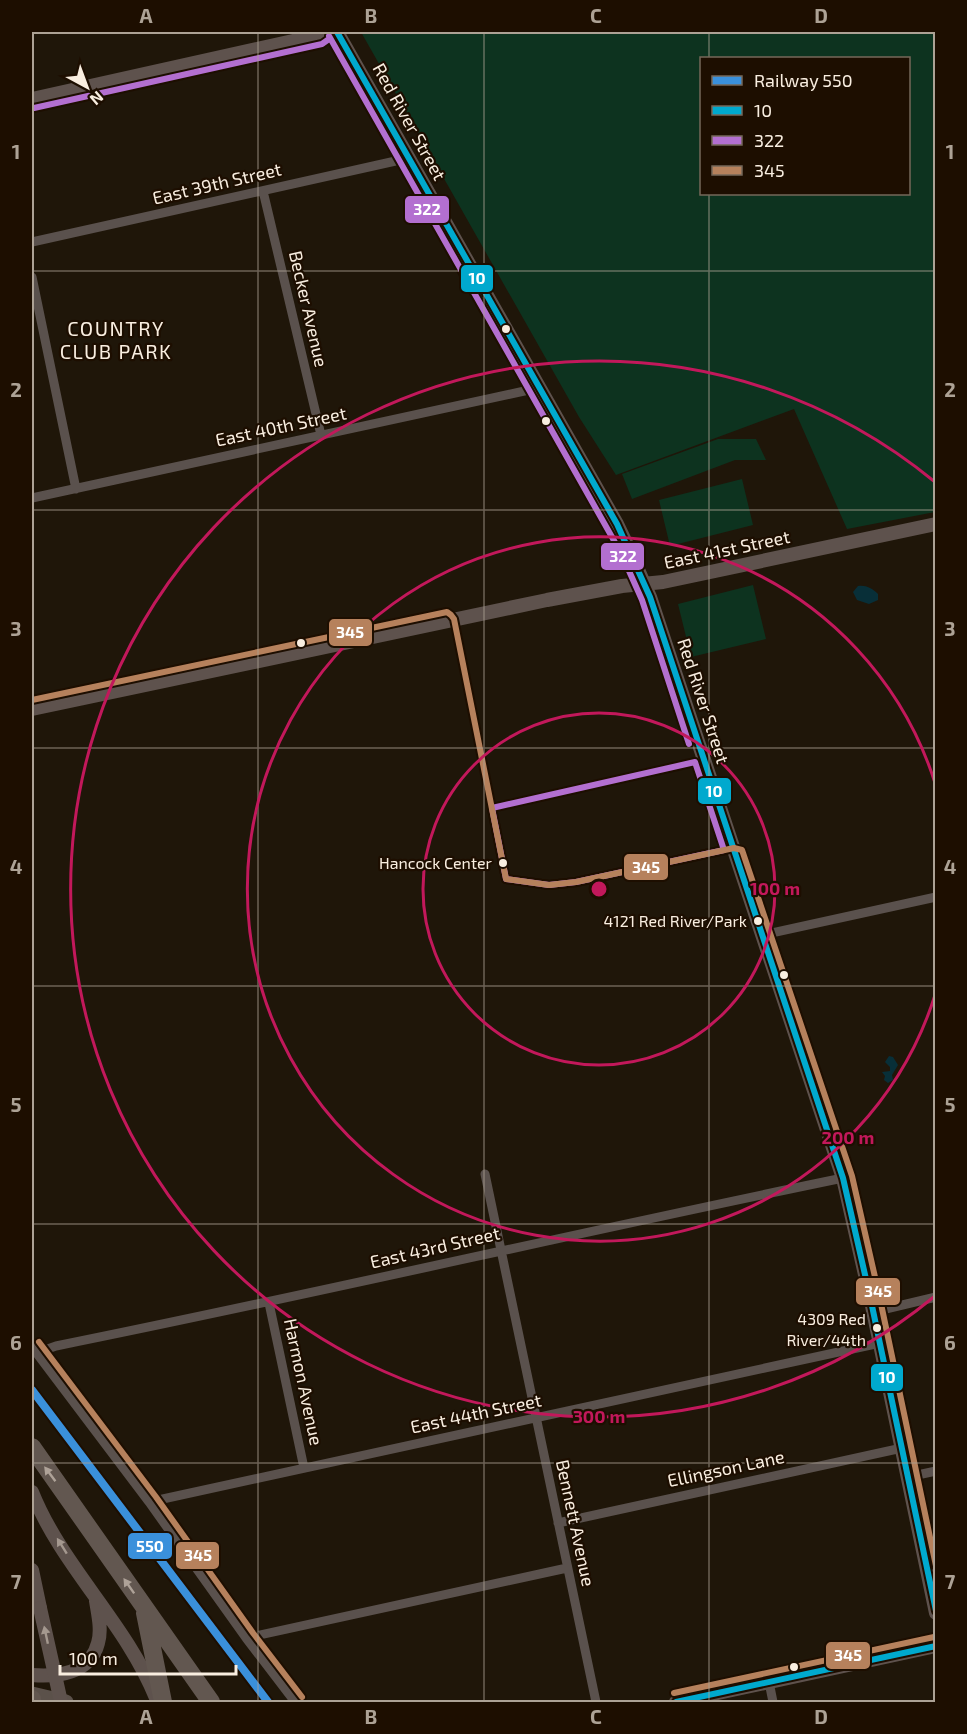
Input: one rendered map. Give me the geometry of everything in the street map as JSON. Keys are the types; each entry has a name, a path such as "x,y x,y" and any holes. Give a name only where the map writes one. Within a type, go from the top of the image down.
{"highway":[{"path":"32,1447 211,1702"},
{"path":"144,1607 160,1702"}],"main road":[{"path":"32,99 320,35 324,32"},
{"name":"Red River Street","path":"337,32 617,524 650,597 843,1178 936,1613"},
{"name":"East 41st Street","path":"32,709 547,600 622,586 663,582 936,524"},
{"path":"32,1492 48,1524 96,1601 136,1657 160,1702"},
{"path":"32,1570 61,1702"},
{"path":"32,1675 74,1672 94,1654 100,1631 96,1601"},
{"path":"676,1702 936,1646"},
{"path":"32,1694 66,1702"}],"street":[{"name":"East 39th Street","path":"32,242 409,158"},
{"name":"Becker Avenue","path":"263,191 321,435"},
{"path":"32,277 76,489"},
{"name":"East 40th Street","path":"32,498 538,388"},
{"path":"762,935 936,897"},
{"name":"Bennett Avenue","path":"485,1174 596,1702"},
{"name":"East 43rd Street","path":"34,1350 269,1303 502,1250 843,1178"},
{"path":"873,1311 936,1298"},
{"name":"Harmon Avenue","path":"269,1303 304,1468"},
{"name":"East 44th Street","path":"149,1502 880,1343"},
{"path":"34,1350 149,1502 246,1638 295,1702"},
{"name":"Ellingson Lane","path":"558,1523 902,1448"},
{"path":"908,1477 936,1471"},
{"path":"246,1638 567,1568"},
{"path":"769,1682 773,1702"}],"green space":[{"path":"361,32 935,32 935,512 847,529 794,409 616,475 579,417"},
{"path":"718,439 756,439 766,460 735,460 632,499 622,474"},
{"path":"742,479 753,525 670,546 659,500"},
{"path":"753,585 766,639 691,657 678,604"}],"water":[{"path":"858,586 873,590 878,594 878,600 869,604 857,600 853,592"},
{"path":"889,1056 893,1057 898,1065 892,1075 893,1080 888,1083 884,1080 885,1076 882,1072 890,1071 890,1067 885,1062"}],"rail line":[{"name":"550","path":"32,1390 268,1702"}],"transit line":[{"name":"10","path":"337,32 617,524 650,597 843,1178 936,1611"},
{"name":"322","path":"329,36 621,553 642,600 689,744"},
{"name":"322","path":"34,108 322,44 329,39"},
{"name":"345","path":"32,700 447,612 454,619 506,879 549,885 576,882 734,848 742,850 852,1176 936,1566"},
{"name":"322","path":"695,762 724,850 576,882 549,885 506,879 492,808 695,762"},
{"name":"345","path":"39,1342 302,1697"},
{"name":"345","path":"674,1693 934,1637"},
{"name":"10","path":"676,1702 936,1646"}],"place":[{"name":"Hancock Center","path":"503,863"},
{"name":"4121 Red River/Park","path":"758,921"},
{"name":"4309 Red River/44th","path":"877,1328"}],"district":[{"name":"COUNTRY CLUB PARK","path":"116,340"}]}
